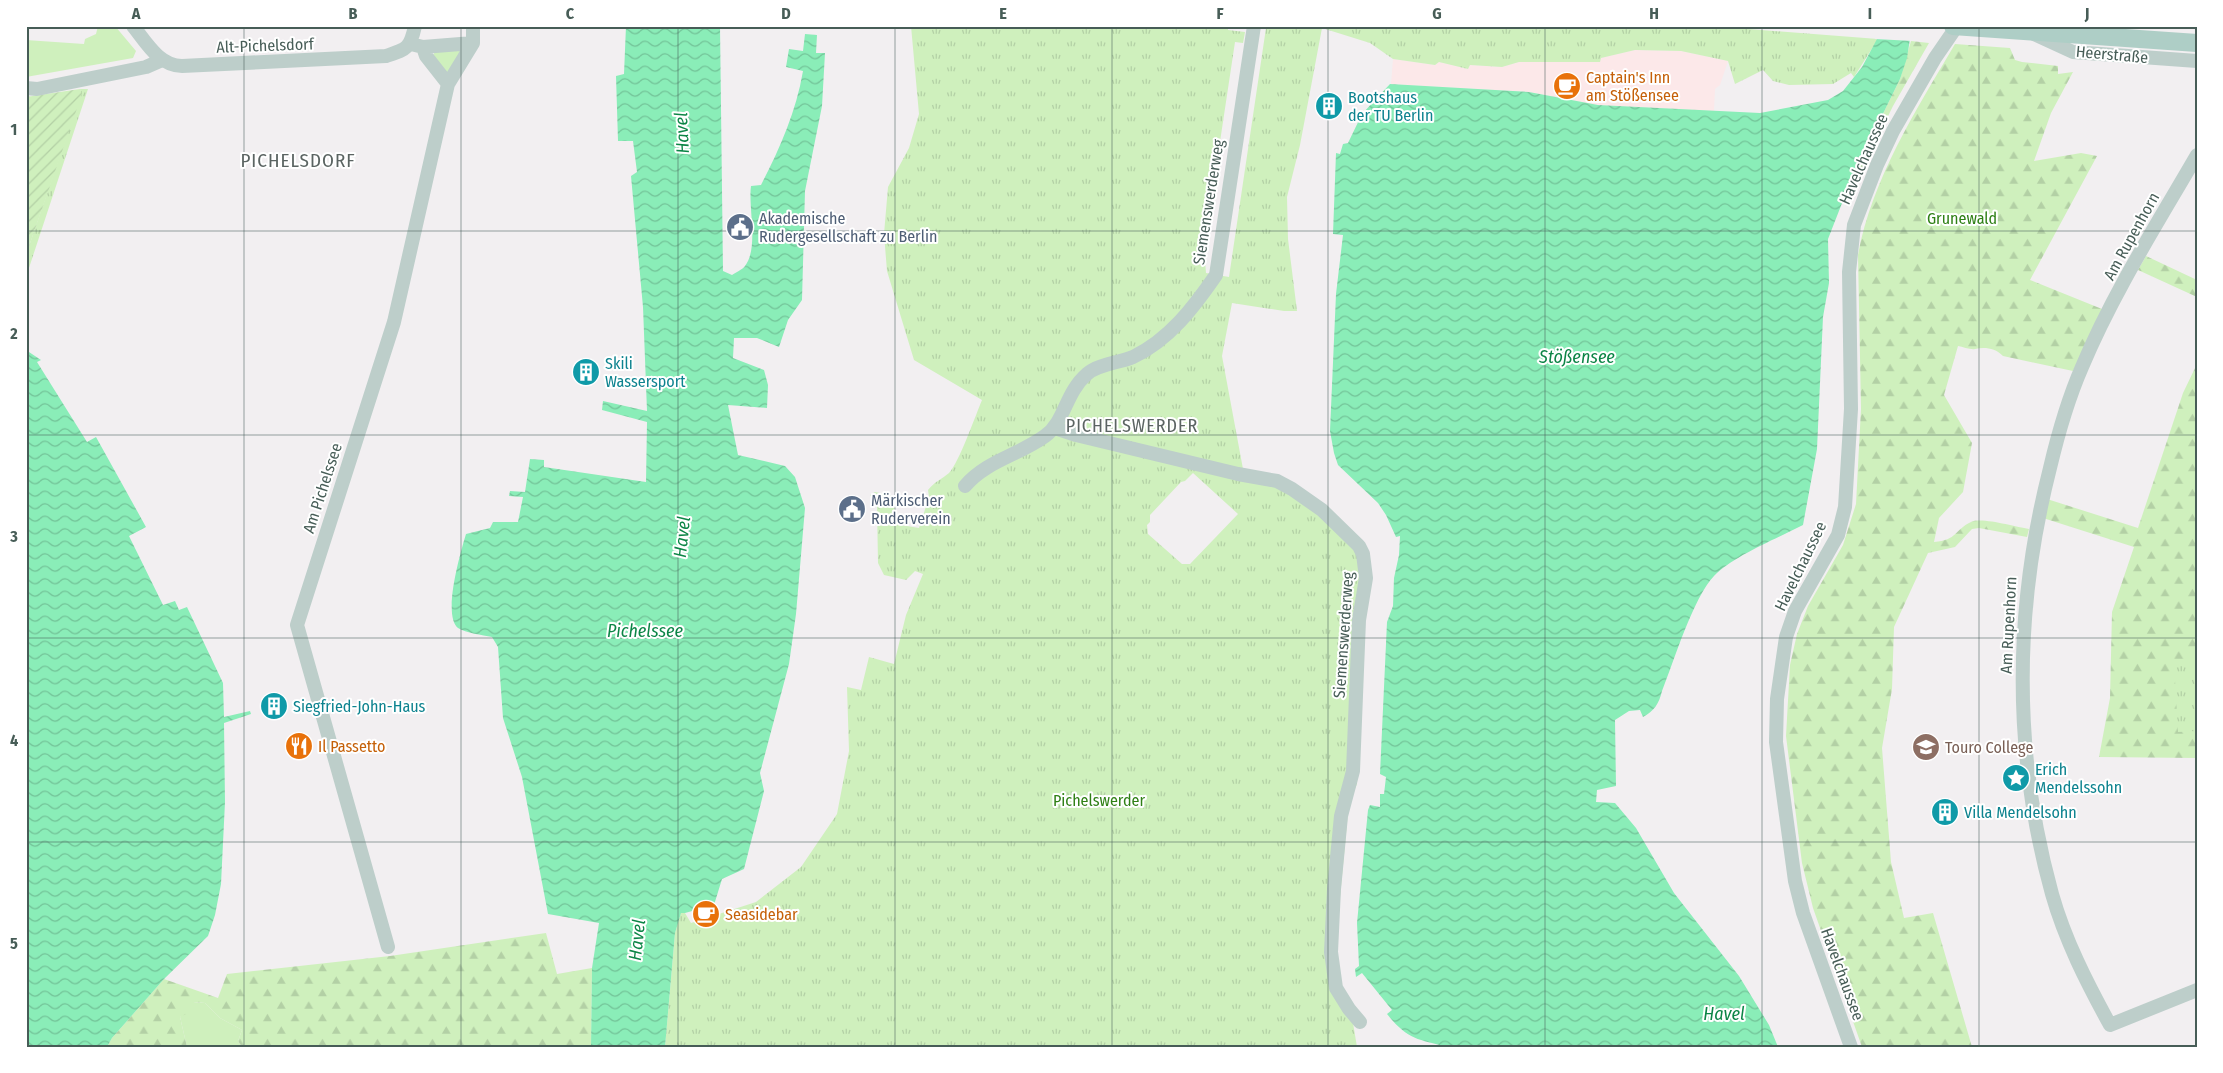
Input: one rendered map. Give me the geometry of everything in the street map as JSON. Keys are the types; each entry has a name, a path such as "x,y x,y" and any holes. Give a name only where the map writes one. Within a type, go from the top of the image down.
{"main road":[{"name":"Heerstraße","path":"1953,26 2031,32 2077,31 2197,43"}],"street":[{"path":"26,88 37,89 146,68 162,60 133,26"},
{"path":"415,26 417,45 448,84"},
{"path":"473,43 474,26"},
{"name":"Siemenswerderweg","path":"1254,26 1216,275 1192,308 1165,335 1134,356 1088,373 1071,393 1055,428 1181,461 1277,481 1292,489 1332,519 1359,546 1363,554 1366,578 1359,620 1353,770 1341,816 1334,889 1331,952 1336,988 1360,1022"},
{"name":"Havelchaussee","path":"1851,1047 1803,912 1795,881 1776,742 1777,699 1786,637 1795,611 1838,535 1845,507 1852,409 1849,272 1854,225 1893,131 1935,58 1957,26"},
{"name":"Heerstraße","path":"2031,32 2073,52 2197,61"},
{"name":"Alt-Pichelsdorf","path":"162,60 177,66 315,61 386,56 417,45 473,43"},
{"name":"Am Pichelssee","path":"388,947 297,625 394,322 448,84 473,43"},
{"name":"Am Rupenhorn","path":"2197,155 2108,312 2074,387 2057,439 2034,533 2026,590 2022,663 2023,720 2032,806 2036,825 2053,895 2070,944 2094,996 2110,1025 2197,990"},
{"path":"965,486 974,475 986,467 1032,444 1055,428"}],"shaded area":[{"path":"1635,50 1681,51 1728,61 1720,85 1715,89 1714,111 1598,105 1529,92 1391,84 1393,59 1435,65 1439,62 1468,69 1470,65 1502,67 1519,62 1600,62 1601,58"}],"green space":[{"path":"98,26 115,26 136,51 133,58 26,77 26,40 84,44 85,39 96,34"},
{"name":"Pichelswerder","path":"911,26 1228,26 1228,30 1245,32 1243,43 1235,42 1204,248 1206,273 1229,277 1266,28 1259,26 1710,26 1878,39 1854,77 1851,73 1833,84 1789,85 1773,81 1763,70 1735,84 1728,61 1681,51 1635,50 1601,58 1600,62 1519,62 1502,67 1470,65 1468,69 1439,62 1435,65 1393,59 1370,43 1322,28 1300,145 1287,197 1288,239 1297,311 1284,311 1232,303 1222,356 1243,469 1284,479 1365,548 1357,784 1349,802 1335,950 1341,987 1352,1017 1357,1047 665,1047 675,933 681,912 685,913 691,923 756,902 801,867 837,814 849,751 847,687 861,690 869,657 894,664 906,615 923,574 915,571 906,580 884,575 878,563 877,506 870,495 875,492 894,496 895,524 919,528 929,497 928,490 953,468 982,400 914,360 887,271 884,234 888,187 909,148 919,114","holes":["1193,473 1238,514 1190,564 1182,564 1148,534 1147,525 1150,522 1150,515 1181,482 1185,481"]},
{"path":"1911,41 1929,43 1893,106 1858,177 1853,175 1900,79"},
{"name":"Grunewald","path":"1955,44 2010,48 2015,60 2058,66 2058,74 2073,72 2051,113 2034,161 2081,153 2097,156 2030,280 2102,309 2073,371 2003,356 1997,351 1990,349 1971,349 1958,346 1944,395 1972,443 1963,492 1939,518 1934,542 1952,537 1966,525 1976,521 1990,521 2029,529 2027,537 1979,528 1972,529 1955,547 1928,553 1894,627 1892,689 1882,748 1891,862 1904,918 1933,913 1972,1047 1862,1047 1813,908 1802,863 1786,736 1790,665 1797,634 1808,606 1843,545 1856,504 1861,409 1858,255 1865,227 1874,199 1897,146"},
{"path":"460,50 463,52 452,74 446,73 433,55 435,52"},
{"path":"80,89 88,89 26,277 26,255 81,94"},
{"path":"80,89 82,94 26,255 26,97"},
{"path":"2146,256 2197,280 2197,297 2138,270"},
{"path":"2197,364 2197,758 2099,757 2110,698 2112,612 2134,547 2043,518 2047,499 2138,528 2183,393"},
{"path":"2197,661 2197,731 2178,732 2174,662"},
{"path":"546,933 557,974 592,968 591,1047 242,1047 238,1041 242,1030 220,1018 205,1003 194,1002 190,1012 180,1017 187,1047 107,1047 112,1038 164,979 218,998 227,974 390,956"},
{"path":"193,1002 205,1003 220,1018 242,1030 238,1041 242,1047 187,1047 180,1017"}],"water":[{"name":"Pichelssee","path":"626,26 720,26 723,271 732,275 745,266 751,249 751,186 761,185 768,171 786,130 800,86 803,71 786,67 789,49 803,51 805,34 817,35 816,53 825,53 822,106 805,191 802,300 788,320 779,347 757,338 734,338 733,358 764,370 768,385 767,408 728,405 738,455 785,466 795,477 805,508 796,614 789,664 760,773 764,791 744,869 722,879 714,905 681,913 675,933 665,1047 591,1047 592,968 599,923 548,914 522,777 503,718 498,647 492,637 470,633 458,628 454,621 452,610 454,582 466,534 490,528 493,522 518,522 523,497 509,496 510,491 525,492 530,459 544,460 544,467 646,482 647,422 602,410 603,401 647,411 643,307 631,176 637,172 633,141 618,141 616,76 624,74"},
{"name":"Stößensee","path":"1879,26 1912,26 1907,58 1900,79 1853,175 1828,239 1829,283 1823,317 1817,449 1803,525 1732,561 1714,576 1706,586 1691,614 1656,707 1643,717 1640,710 1629,711 1615,720 1616,786 1597,790 1596,802 1615,803 1636,828 1674,893 1739,976 1769,1025 1778,1047 1448,1047 1407,1034 1387,1014 1392,1010 1362,973 1356,977 1355,969 1359,966 1357,923 1368,810 1370,805 1380,807 1380,794 1384,794 1386,777 1380,774 1387,622 1393,606 1394,578 1399,555 1400,536 1396,537 1378,503 1338,465 1330,431 1336,294 1343,235 1333,234 1336,153 1340,154 1343,144 1348,143 1362,114 1390,84 1529,92 1598,105 1760,113 1828,100 1843,91 1862,67 1877,39"},
{"path":"26,350 41,360 37,362 87,442 96,437 146,527 129,536 163,605 175,601 179,610 187,607 223,683 224,717 250,711 251,714 224,723 225,802 221,884 215,915 208,936 164,979 112,1038 107,1047 26,1047"}],"pier":[{"path":"1877,26 1915,26 1913,41 1875,39"}],"place":[{"name":"Captain's Inn am Stößensee","path":"1567,86"},
{"name":"Bootshaus der TU Berlin","path":"1329,106"},
{"name":"Akademische Rudergesellschaft zu Berlin","path":"740,227"},
{"name":"Skili Wassersport","path":"586,372"},
{"name":"Märkischer Ruderverein","path":"852,509"},
{"name":"Siegfried-John-Haus","path":"274,706"},
{"name":"Il Passetto","path":"299,746"},
{"name":"Touro College","path":"1926,747"},
{"name":"Erich Mendelssohn","path":"2016,778"},
{"name":"Villa Mendelsohn","path":"1945,812"},
{"name":"Seasidebar","path":"706,914"}],"district":[{"name":"PICHELSDORF","path":"298,160"},
{"name":"PICHELSWERDER","path":"1132,426"}],"water label":[{"name":"Havel","path":"682,133"},
{"name":"Havel","path":"682,537"},
{"name":"Havel","path":"637,940"},
{"name":"Havel","path":"1724,1014"}]}
